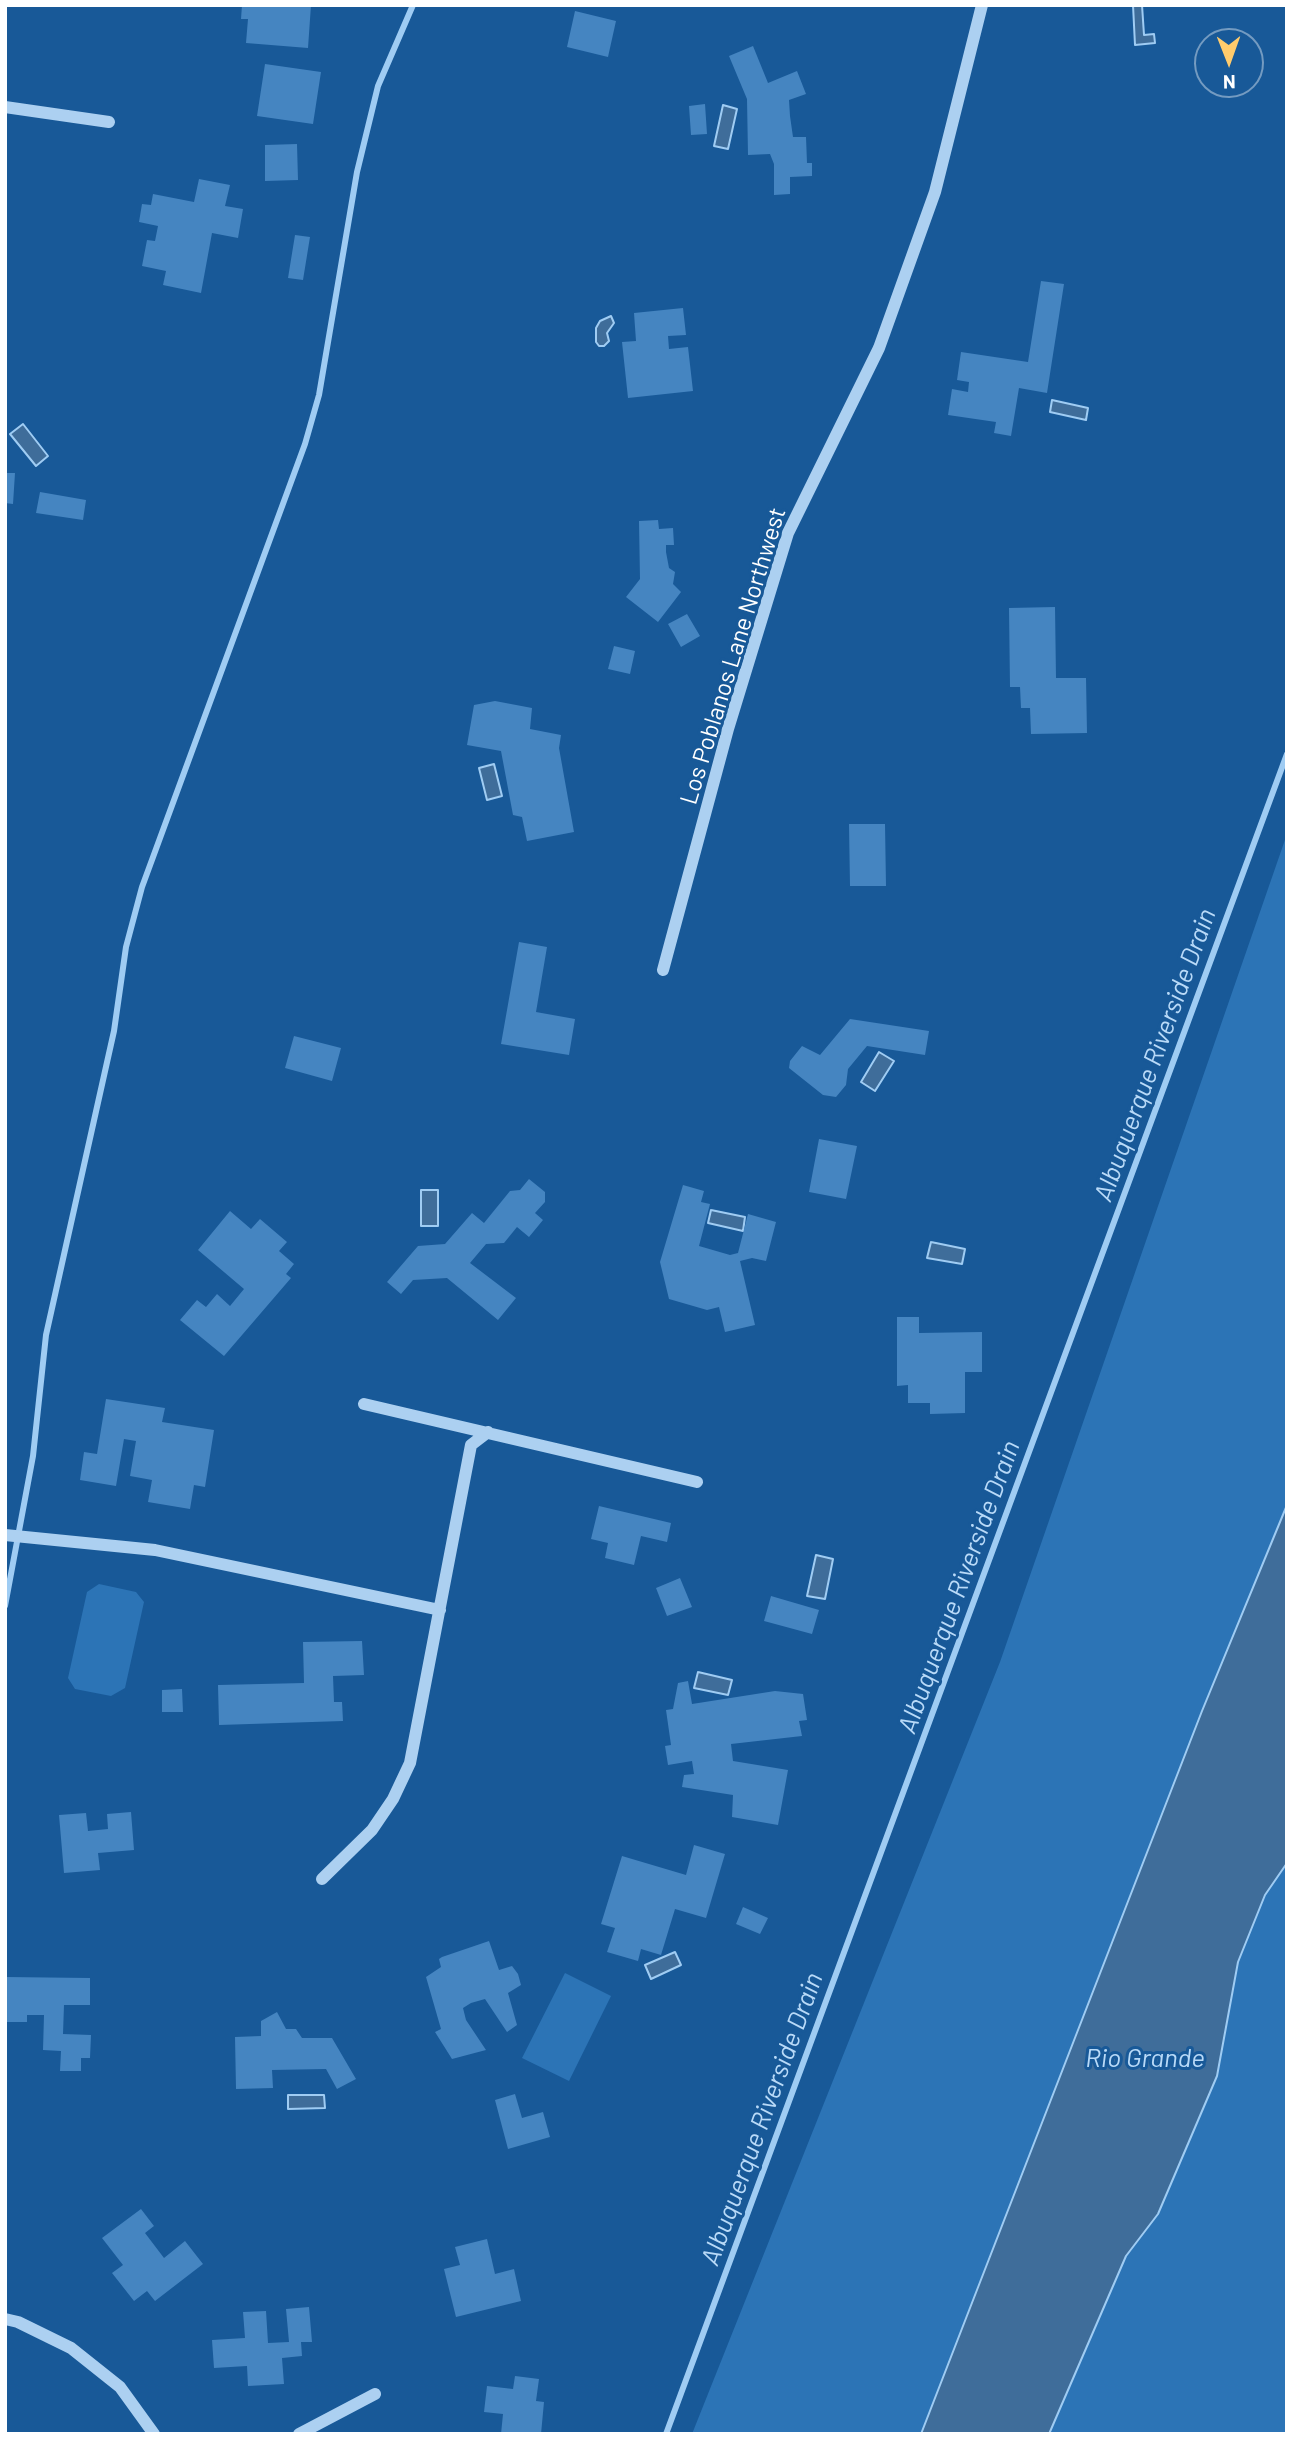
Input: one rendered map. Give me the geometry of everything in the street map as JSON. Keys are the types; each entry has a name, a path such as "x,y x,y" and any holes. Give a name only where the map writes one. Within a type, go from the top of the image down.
{"street":[{"name":"Los Poblanos Lane Northwest","path":"663,970 728,729 788,533 879,348 935,192 982,5"},
{"path":"5,107 109,122"},
{"path":"364,1404 697,1482"},
{"path":"322,1880 373,1830 393,1799 410,1763 471,1445 488,1432"},
{"path":"5,1535 155,1550 440,1610"},
{"path":"5,2319 71,2348 120,2387 154,2434"},
{"path":"299,2434 375,2394"}],"shaded area":[{"path":"1287,834 1287,1505 1202,1711 921,2434 692,2434 1000,1662"},
{"path":"99,1584 136,1592 144,1602 125,1688 111,1696 75,1689 68,1678 87,1592"},
{"path":"1287,1863 1287,2434 1049,2434 1126,2256 1158,2214 1217,2076 1238,1962 1265,1895"},
{"path":"565,1973 611,1996 569,2081 522,2058"}],"water":[{"path":"1133,5 1142,5 1144,35 1154,34 1155,43 1135,45"},
{"path":"723,105 737,109 728,149 714,146"},
{"path":"611,316 614,323 607,333 609,341 604,346 599,346 596,342 596,328 600,321"},
{"path":"1052,400 1088,408 1086,420 1050,412"},
{"path":"23,424 48,456 36,466 10,434"},
{"path":"494,764 502,796 487,800 479,768"},
{"path":"879,1052 894,1061 875,1091 861,1082"},
{"path":"421,1190 438,1190 438,1226 421,1226"},
{"path":"711,1210 745,1217 743,1231 708,1223"},
{"path":"931,1242 965,1249 962,1264 927,1258"},
{"name":"Rio Grande","path":"1287,1505 1287,1863 1265,1895 1238,1962 1217,2076 1158,2214 1126,2256 1049,2434 921,2434 1202,1711"},
{"path":"816,1555 833,1559 825,1599 807,1596"},
{"path":"698,1672 732,1680 728,1695 694,1688"},
{"path":"675,1952 681,1965 651,1979 645,1965"},
{"path":"288,2095 324,2095 325,2108 288,2109"}],"building":[{"path":"242,5 311,5 308,48 246,43 248,19 241,19"},
{"path":"575,11 616,21 608,57 567,47"},
{"path":"753,46 768,83 797,71 806,94 789,100 790,116 793,137 806,137 807,163 812,163 812,176 790,177 790,194 774,195 774,164 770,154 748,155 747,99 729,56"},
{"path":"265,64 321,72 313,124 257,116"},
{"path":"705,104 707,134 691,135 689,106"},
{"path":"297,144 298,180 265,181 265,145"},
{"path":"199,179 230,185 225,206 243,209 238,238 212,233 201,293 163,285 166,271 142,266 147,240 155,241 158,226 139,222 142,204 151,205 153,194 194,202"},
{"path":"295,235 310,237 303,280 288,278"},
{"path":"1041,281 1064,284 1047,393 1019,388 1011,436 994,433 996,422 948,415 952,389 968,392 969,382 957,380 961,352 1028,362"},
{"path":"683,308 686,335 668,336 669,349 688,347 693,391 628,398 622,342 636,341 634,313"},
{"path":"5,473 15,473 13,504 5,503"},
{"path":"40,492 86,500 83,520 36,513"},
{"path":"658,520 659,529 673,528 674,545 666,545 666,552 669,568 675,572 673,584 681,592 658,622 626,597 640,579 639,521"},
{"path":"1055,607 1056,678 1086,678 1087,733 1031,734 1030,708 1021,708 1020,687 1010,687 1009,608"},
{"path":"687,614 700,636 681,647 668,624"},
{"path":"614,646 635,651 630,674 608,669"},
{"path":"495,701 532,708 530,729 561,735 559,748 574,832 527,841 522,817 513,815 501,751 467,745 474,705"},
{"path":"849,824 885,824 886,886 850,886"},
{"path":"519,942 547,947 536,1012 575,1019 569,1055 501,1044"},
{"path":"850,1019 929,1031 925,1055 867,1046 848,1069 846,1085 836,1097 823,1095 789,1068 790,1061 802,1046 820,1055"},
{"path":"294,1036 341,1048 332,1081 285,1068"},
{"path":"819,1139 857,1146 846,1199 809,1192"},
{"path":"529,1179 545,1192 545,1202 535,1213 543,1220 529,1237 517,1227 504,1243 486,1244 470,1263 516,1298 498,1320 447,1278 413,1280 401,1294 387,1282 418,1246 445,1244 472,1213 484,1223 510,1191 520,1190"},
{"path":"683,1185 704,1191 701,1202 710,1204 699,1246 730,1255 738,1253 748,1214 776,1222 766,1261 752,1258 740,1261 755,1325 725,1332 719,1307 707,1310 669,1299 660,1262"},
{"path":"230,1211 251,1229 260,1219 287,1242 279,1251 294,1264 286,1274 291,1278 224,1356 180,1320 197,1300 206,1307 217,1294 230,1306 244,1289 198,1250"},
{"path":"897,1317 919,1317 919,1333 982,1332 982,1372 965,1372 965,1413 930,1414 930,1403 908,1403 908,1385 897,1386"},
{"path":"106,1399 165,1408 162,1422 214,1430 205,1487 194,1485 190,1509 148,1502 152,1480 130,1476 136,1441 124,1439 116,1486 80,1480 84,1452 97,1454"},
{"path":"599,1506 671,1523 667,1542 641,1536 634,1565 605,1558 608,1543 591,1539"},
{"path":"680,1578 692,1607 667,1616 656,1588"},
{"path":"771,1596 819,1610 812,1634 764,1621"},
{"path":"362,1641 364,1675 333,1676 334,1702 342,1702 343,1721 219,1725 218,1685 304,1683 303,1642"},
{"path":"688,1681 692,1704 775,1691 803,1694 807,1720 799,1721 802,1736 731,1744 733,1761 788,1770 778,1825 732,1817 733,1795 682,1787 684,1775 694,1774 692,1761 668,1765 665,1746 671,1745 666,1710 673,1709 678,1683"},
{"path":"182,1689 183,1712 162,1712 162,1690"},
{"path":"131,1812 134,1850 98,1853 100,1870 64,1873 59,1815 86,1813 88,1831 108,1829 107,1814"},
{"path":"694,1845 725,1854 706,1918 675,1909 661,1955 641,1949 638,1961 607,1952 615,1928 601,1924 622,1856 686,1875"},
{"path":"743,1907 768,1918 760,1934 736,1924"},
{"path":"489,1941 499,1970 512,1966 518,1974 521,1985 508,1993 517,2025 507,2032 485,1999 471,2003 463,2008 466,2020 486,2050 452,2059 435,2032 441,2029 426,1977 441,1967 439,1959 442,1957"},
{"path":"5,1977 90,1978 90,2005 64,2005 63,2034 91,2035 90,2058 81,2058 81,2071 60,2071 61,2051 43,2050 44,2015 27,2015 27,2022 5,2022"},
{"path":"277,2012 286,2029 296,2029 302,2038 332,2038 356,2079 337,2089 326,2069 272,2070 273,2088 236,2089 235,2037 261,2036 261,2021"},
{"path":"515,2094 522,2118 543,2112 550,2137 508,2149 495,2100"},
{"path":"141,2209 154,2226 145,2233 164,2258 185,2241 203,2264 155,2301 147,2291 134,2301 112,2273 123,2265 102,2238"},
{"path":"487,2239 495,2274 514,2269 521,2301 456,2317 444,2269 460,2265 455,2247"},
{"path":"309,2307 312,2342 301,2342 302,2356 282,2358 284,2384 248,2386 247,2366 214,2368 212,2340 245,2338 243,2312 266,2311 268,2343 289,2342 286,2309"},
{"path":"515,2376 539,2379 536,2401 544,2402 541,2434 501,2434 503,2414 484,2412 487,2386 513,2389"}],"waterway":[{"path":"5,1606 33,1456 46,1335 114,1031 126,947 142,887 305,444 319,395 357,172 378,86 413,5"},
{"name":"Albuquerque Riverside Drain","path":"666,2434 1287,754"}]}
